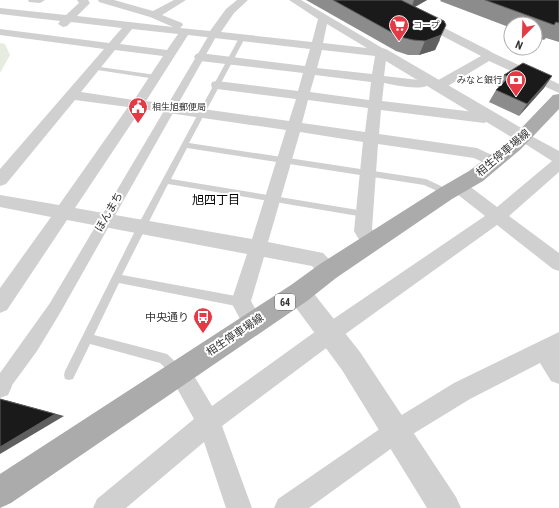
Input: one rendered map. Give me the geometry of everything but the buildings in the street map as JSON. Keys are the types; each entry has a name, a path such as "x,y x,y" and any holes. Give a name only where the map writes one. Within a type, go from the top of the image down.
{"main road":[{"name":"相生停車場線","path":"0,492 299,293 328,271 476,176 524,137 559,100"}],"street":[{"path":"33,0 40,0"},
{"path":"48,39 85,3 82,0"},
{"path":"104,0 186,28 189,32"},
{"path":"154,16 181,0"},
{"path":"213,35 230,11 243,0"},
{"path":"294,0 559,158"},
{"path":"381,0 484,52 489,56 559,88"},
{"path":"2,11 15,4"},
{"path":"2,11 369,52 381,52"},
{"path":"253,323 241,302 295,127 318,46 318,36 324,17"},
{"path":"0,180 130,26"},
{"path":"0,32 171,54"},
{"path":"0,304 171,54 189,32"},
{"name":"ほんまち","path":"1,386 31,345 51,314 104,220 213,35"},
{"path":"373,242 363,231 367,174 381,52"},
{"path":"200,57 420,84 433,84 489,56"},
{"path":"217,85 375,106 484,118 489,116"},
{"path":"71,95 477,152 493,162"},
{"path":"106,508 209,422 330,333 498,216 559,163"},
{"path":"452,190 498,216 559,263"},
{"path":"0,201 317,259 328,271"},
{"path":"299,293 351,361 445,508"},
{"path":"287,508 395,432 462,392 551,346"},
{"path":"551,346 550,358 559,373"},
{"path":"179,372 209,422 239,508"}],"lane":[{"path":"69,375 184,145 242,38"},
{"path":"93,68 156,77"},
{"path":"184,145 426,182 438,188 452,190"},
{"path":"166,181 364,214"},
{"path":"117,278 241,302"},
{"path":"87,338 163,358 179,372"}],"shaded area":[{"path":"0,43 5,44 10,55 0,73"}],"place":[{"name":"コープ","path":"399,42"},
{"name":"みなと銀行","path":"516,97"},
{"name":"相生旭郵便局","path":"138,124"},
{"name":"中央通り","path":"203,334"}],"district":[{"name":"旭四丁目","path":"216,200"}]}
